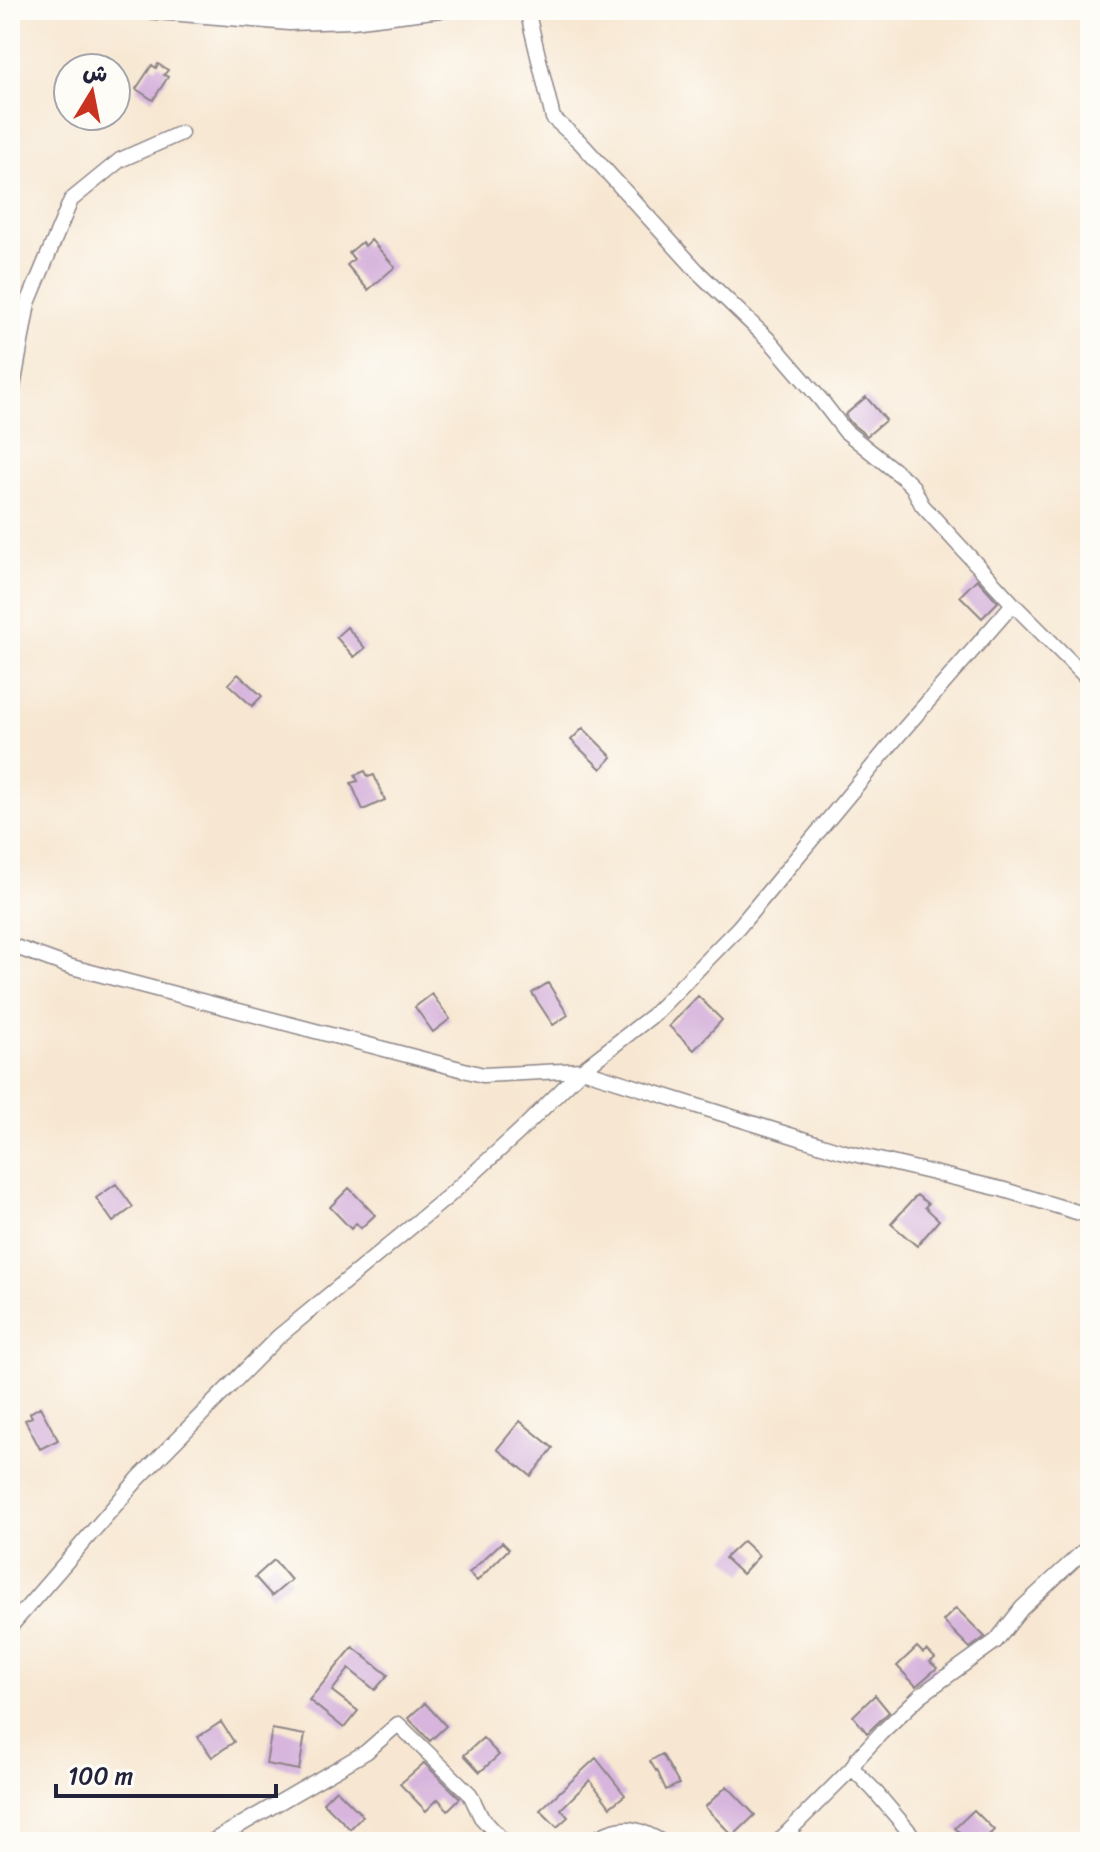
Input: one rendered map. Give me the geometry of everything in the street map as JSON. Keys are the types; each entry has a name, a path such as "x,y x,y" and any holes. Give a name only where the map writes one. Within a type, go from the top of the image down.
{"street":[{"path":"133,10 289,23 352,21 441,10"},
{"path":"527,10 553,118 579,141 700,274 771,342 845,431 913,487 922,505 1013,604 1090,681"},
{"path":"10,404 28,303 71,200 120,160 181,133"},
{"path":"10,1627 138,1479 278,1337 451,1194 582,1070 653,1015 739,927 897,737 1013,604"},
{"path":"10,945 68,966 483,1075 582,1070 841,1151 1001,1189 1090,1216"},
{"path":"778,1842 852,1768 881,1733 921,1695 996,1641 1022,1608 1090,1545"},
{"path":"211,1842 366,1752 398,1724 470,1794 481,1817 504,1842"},
{"path":"852,1768 918,1842"},
{"path":"590,1842 609,1831 631,1827 662,1842"}],"building":[{"path":"158,64 168,70 164,75 168,77 153,100 136,89 152,65 156,68"},
{"path":"371,240 395,267 368,290 347,265 354,259 349,253 362,242 365,246"},
{"path":"866,397 886,420 867,436 845,415"},
{"path":"977,579 998,602 982,618 960,596"},
{"path":"347,627 365,648 354,657 336,637"},
{"path":"238,674 262,696 252,706 228,684"},
{"path":"583,728 612,757 601,769 571,740"},
{"path":"365,771 368,777 374,775 385,800 363,810 351,783 358,781 355,775"},
{"path":"548,983 568,1015 553,1025 532,993"},
{"path":"432,994 450,1019 433,1032 415,1007"},
{"path":"698,996 722,1020 694,1050 669,1026"},
{"path":"116,1184 133,1207 113,1222 96,1198"},
{"path":"349,1188 375,1215 361,1228 356,1223 351,1229 330,1207"},
{"path":"917,1195 939,1220 917,1246 891,1224"},
{"path":"40,1407 58,1440 40,1449 25,1420"},
{"path":"520,1421 553,1448 531,1476 497,1449"},
{"path":"743,1541 759,1556 742,1574 725,1558"},
{"path":"502,1542 509,1549 477,1581 469,1573"},
{"path":"274,1560 291,1580 272,1596 255,1577"},
{"path":"956,1608 985,1637 970,1648 943,1621"},
{"path":"353,1647 388,1675 375,1690 349,1669 332,1691 358,1711 344,1728 309,1700"},
{"path":"917,1647 923,1653 927,1650 935,1658 930,1662 937,1668 916,1686 897,1666"},
{"path":"875,1695 889,1712 867,1733 853,1716"},
{"path":"425,1703 446,1726 430,1741 408,1718"},
{"path":"221,1722 234,1742 212,1757 198,1737"},
{"path":"272,1729 305,1735 299,1770 266,1764"},
{"path":"483,1738 499,1755 480,1772 464,1755"},
{"path":"662,1754 679,1784 666,1790 650,1761"},
{"path":"596,1758 625,1795 610,1807 590,1780 561,1809 568,1817 557,1827 540,1810"},
{"path":"424,1763 460,1798 448,1810 438,1799 426,1811 400,1784"},
{"path":"727,1786 755,1815 733,1836 705,1807"},
{"path":"336,1789 363,1816 350,1829 323,1802"},
{"path":"974,1810 994,1830 982,1842 969,1842 955,1828"}]}
